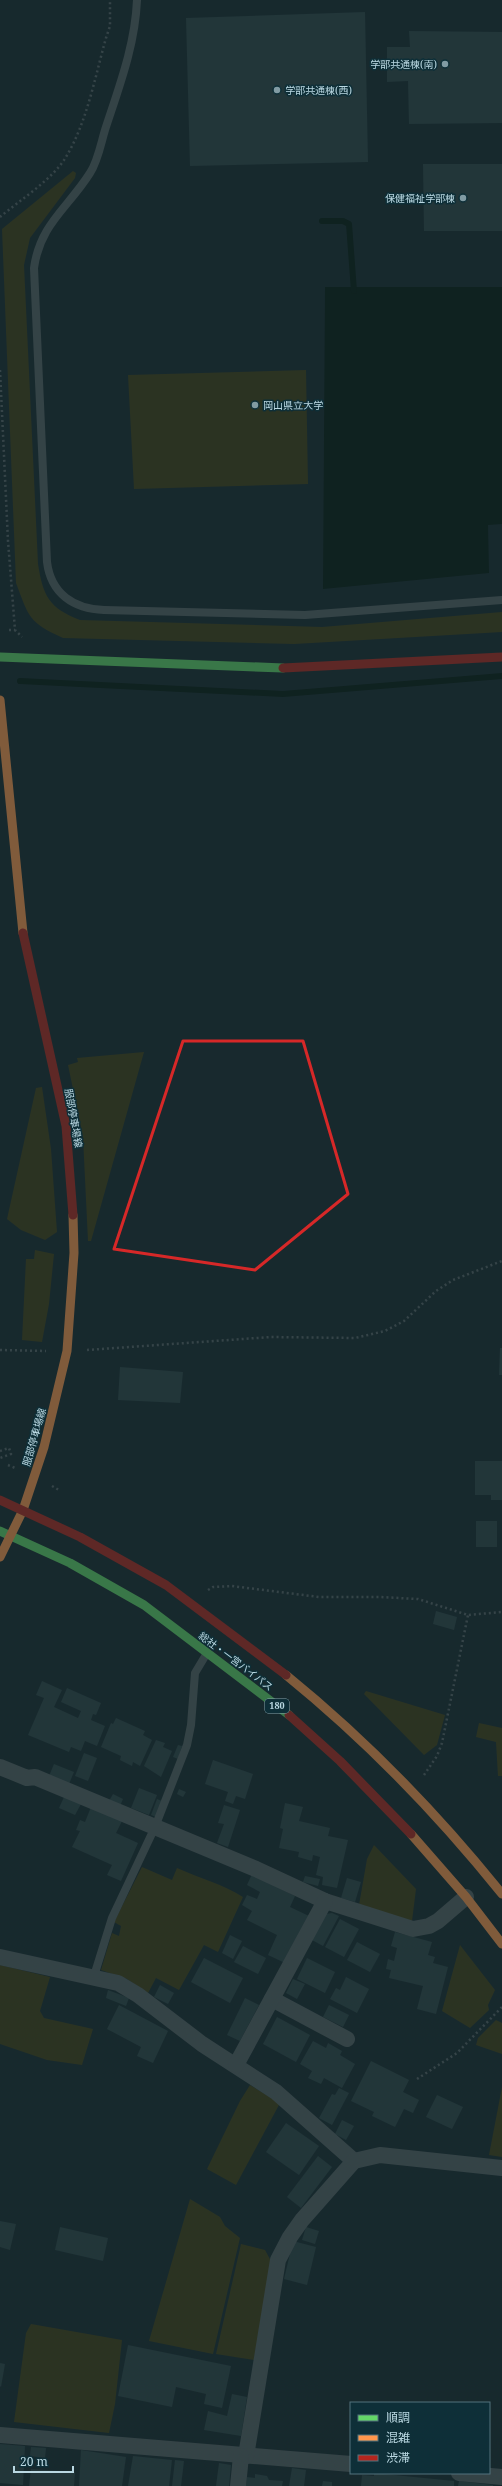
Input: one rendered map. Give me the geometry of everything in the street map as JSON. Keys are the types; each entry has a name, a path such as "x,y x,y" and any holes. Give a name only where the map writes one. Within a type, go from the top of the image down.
{"main road":[{"path":"0,657 280,668 502,657"},
{"name":"服部停車場線","path":"0,700 20,921 66,1126 72,1192 74,1253 67,1351 44,1447 23,1510 0,1557"},
{"name":"総社・一宮バイパス","path":"0,1500 84,1539 157,1579 192,1603 300,1685 411,1789 502,1894"},
{"name":"総社・一宮バイパス","path":"0,1531 70,1563 144,1605 282,1710 340,1761 397,1818 466,1897 502,1944"}],"street":[{"path":"0,1767 27,1778 35,1777 256,1869 325,1901 413,1928 429,1926 438,1921 466,1897"},
{"path":"236,2065 325,1901"},
{"path":"0,1957 94,1976 118,1983 138,1995 202,2044 276,2092 354,2161"},
{"path":"272,1999 347,2039"},
{"path":"238,2486 278,2260 290,2236 302,2220 354,2161 380,2155 502,2168"},
{"path":"0,2435 350,2464"},
{"path":"470,2474 502,2477"}],"lane":[{"path":"136,0 134,37 128,60 91,171 72,200 49,225 40,239 34,268 47,562 53,584 72,604 88,610 305,615 502,600"},
{"path":"94,1976 112,1918 155,1827 187,1746 191,1725 195,1673 207,1653"}],"path":[{"path":"0,217 55,170 66,158 86,109 110,26 110,0"},
{"path":"0,370 8,541 15,630 24,640"},
{"path":"9,630 15,630"},
{"path":"0,1350 67,1351 271,1337 355,1338 385,1331 404,1321 436,1291 453,1280 502,1261"},
{"path":"0,1452 9,1448 11,1454 0,1458"},
{"path":"192,1603 213,1587 232,1586 318,1597 380,1597 418,1599 468,1615 502,1612"},
{"path":"411,1789 428,1771 442,1743 468,1615"},
{"path":"417,2079 457,2053 502,2007"}],"highlighted area":[{"path":"183,1041 303,1041 348,1194 255,1270 114,1249"}],"shaded area":[{"path":"73,171 76,173 75,178 30,238 24,265 38,564 42,585 49,600 61,611 80,620 322,627 502,612 502,632 294,644 63,638 36,623 27,611 16,583 2,229"},
{"path":"325,287 502,287 502,524 488,525 489,573 323,589"},
{"path":"306,370 308,484 134,489 128,375"},
{"path":"144,1052 91,1241 88,1241 83,1137 68,1065 78,1062 77,1058"},
{"path":"42,1087 51,1149 57,1232 45,1240 21,1230 7,1219 36,1088"},
{"path":"35,1250 54,1254 49,1304 42,1342 22,1340 26,1259 34,1259"},
{"path":"366,1691 445,1715 437,1745 424,1755 364,1694"},
{"path":"479,1723 502,1728 502,1776 498,1776 496,1742 476,1737"},
{"path":"374,1845 416,1889 412,1921 359,1905 367,1859"},
{"path":"142,1867 172,1880 177,1868 235,1892 243,1897 218,1952 204,1945 179,1990 156,1978 148,1993 127,1979 101,1970 112,1933 119,1936 121,1926 114,1922"},
{"path":"460,1945 495,1990 488,2005 489,2010 470,2028 442,2011"},
{"path":"0,1965 50,1977 40,2011 44,2018 93,2029 82,2065 47,2060 0,2044"},
{"path":"496,2020 502,2023 502,2054 476,2045 478,2038"},
{"path":"250,2085 280,2103 236,2185 207,2169 240,2101"},
{"path":"502,2087 502,2157 489,2155"},
{"path":"190,2199 220,2217 225,2226 240,2238 213,2354 149,2341"},
{"path":"241,2244 265,2250 271,2261 254,2360 216,2354"},
{"path":"31,2324 122,2340 115,2404 109,2433 14,2422 26,2333"}],"building":[{"name":"学部共通棟(西)","path":"365,12 368,162 190,166 186,18"},
{"name":"学部共通棟(南)","path":"409,31 502,32 502,123 409,124 408,81 387,82 387,47 410,47"},
{"name":"保健福祉学部棟","path":"423,164 502,164 502,231 424,231"},
{"path":"500,1348 502,1348 502,1375 499,1375"},
{"path":"120,1367 183,1372 180,1403 118,1400"},
{"path":"475,1461 502,1461 502,1500 491,1500 491,1495 475,1495"},
{"path":"476,1521 497,1521 497,1547 476,1547"},
{"path":"436,1611 457,1617 454,1630 433,1624"},
{"path":"42,1681 62,1690 54,1707 78,1718 81,1711 61,1702 67,1688 101,1703 96,1715 93,1714 91,1720 105,1726 97,1746 85,1741 81,1751 71,1747 69,1752 28,1735 44,1698 36,1695"},
{"path":"116,1718 145,1731 143,1735 152,1740 140,1766 133,1762 132,1766 120,1760 121,1756 101,1747 111,1723 113,1724"},
{"path":"156,1740 165,1743 163,1747 172,1751 161,1777 144,1766"},
{"path":"178,1745 182,1746 178,1759 173,1757"},
{"path":"84,1753 97,1758 88,1781 75,1776"},
{"path":"213,1760 253,1774 245,1799 236,1796 233,1804 225,1801 228,1792 205,1784"},
{"path":"54,1764 74,1772 69,1784 49,1776"},
{"path":"139,1788 157,1795 149,1815 131,1808"},
{"path":"179,1789 186,1792 183,1797 177,1794"},
{"path":"113,1794 123,1799 120,1806 109,1801"},
{"path":"64,1797 81,1804 75,1815 59,1808"},
{"path":"157,1799 162,1801 156,1817 151,1815"},
{"path":"285,1803 303,1807 299,1821 330,1828 328,1836 348,1840 337,1888 322,1885 323,1877 316,1875 320,1857 313,1855 312,1861 298,1857 299,1852 279,1848 283,1829 280,1828"},
{"path":"224,1805 240,1810 228,1847 217,1843 224,1824 218,1823"},
{"path":"91,1807 122,1821 116,1833 138,1843 121,1881 107,1875 112,1865 72,1847 80,1831 76,1830 80,1820 85,1822"},
{"path":"252,1874 295,1896 290,1907 309,1916 285,1963 268,1955 277,1935 247,1920 252,1911 242,1905 247,1895 257,1899 260,1892 247,1885"},
{"path":"305,1876 320,1879 318,1886 303,1882"},
{"path":"347,1878 361,1882 355,1902 341,1898"},
{"path":"332,1913 339,1916 323,1946 312,1940 326,1914"},
{"path":"340,1919 359,1929 344,1957 325,1947"},
{"path":"395,1932 432,1942 428,1955 435,1957 433,1963 448,1967 436,2014 417,2009 423,1986 389,1978 391,1970 386,1969 388,1959 394,1961 397,1948 391,1946"},
{"path":"230,1935 242,1941 233,1959 222,1953"},
{"path":"357,1942 380,1954 370,1972 347,1960"},
{"path":"243,1946 266,1958 258,1974 234,1962"},
{"path":"204,1958 243,1978 230,2003 191,1982"},
{"path":"307,1958 335,1972 325,1993 297,1979"},
{"path":"346,1977 369,1989 357,2013 330,1999 336,1988 340,1990"},
{"path":"293,1979 305,1984 297,1999 286,1993"},
{"path":"160,1985 174,1993 168,2004 154,1997"},
{"path":"108,1990 129,1998 126,2006 106,1998"},
{"path":"245,1998 259,2005 240,2041 227,2035"},
{"path":"119,2005 168,2031 153,2063 137,2056 141,2047 107,2029"},
{"path":"329,2005 349,2015 343,2027 323,2017"},
{"path":"277,2017 310,2035 296,2062 263,2044"},
{"path":"313,2041 326,2048 328,2043 342,2051 340,2055 355,2064 342,2088 324,2078 321,2084 308,2078 312,2071 300,2064"},
{"path":"371,2061 409,2080 403,2092 419,2100 413,2113 404,2109 395,2127 372,2116 374,2112 351,2101"},
{"path":"339,2088 349,2093 332,2125 319,2118 332,2094 335,2095"},
{"path":"437,2095 463,2107 452,2129 426,2117"},
{"path":"342,2120 354,2126 346,2140 335,2134"},
{"path":"286,2123 319,2146 299,2175 266,2152"},
{"path":"318,2156 332,2167 301,2208 287,2197"},
{"path":"0,2221 16,2224 10,2250 0,2247"},
{"path":"60,2227 108,2238 103,2261 55,2250"},
{"path":"306,2227 319,2231 315,2244 302,2240"},
{"path":"293,2241 316,2247 307,2285 284,2279"},
{"path":"128,2345 231,2366 222,2408 204,2404 206,2394 176,2387 172,2407 118,2396"},
{"path":"0,2363 5,2364 1,2387 0,2386"},
{"path":"232,2394 247,2397 241,2436 204,2430 208,2411 227,2416"},
{"path":"0,2444 25,2446 23,2485 0,2483"},
{"path":"31,2447 46,2448 45,2458 30,2456"},
{"path":"81,2450 126,2457 122,2486 79,2486"},
{"path":"133,2456 172,2460 169,2486 128,2486"},
{"path":"175,2460 184,2461 181,2486 172,2486"},
{"path":"219,2463 231,2465 229,2486 216,2486"},
{"path":"292,2468 306,2470 304,2486 289,2486"},
{"path":"31,2469 75,2472 74,2486 29,2486"},
{"path":"255,2474 267,2476 269,2480 283,2481 282,2486 246,2486 247,2477 255,2478"},
{"path":"374,2474 384,2474 454,2481 454,2486 361,2486 362,2475 374,2476"},
{"path":"323,2481 332,2482 332,2486 322,2486"},
{"path":"459,2481 493,2485 493,2486 458,2486"}],"waterway":[{"path":"322,221 343,221 349,224 354,291"},
{"path":"20,681 283,694 502,676"}],"traffic: fast":[{"path":"0,657 283,668"},
{"path":"0,1531 70,1563 144,1605 289,1715"}],"traffic: slow":[{"path":"0,700 23,933"},
{"path":"0,1557 23,1510 44,1447 67,1351 74,1253 73,1215"},
{"path":"286,1675 344,1725 400,1778 452,1835 502,1894"},
{"path":"411,1834 466,1897 502,1944"}],"traffic: jam":[{"path":"283,668 502,657"},
{"path":"23,933 66,1126 73,1215"},
{"path":"0,1500 80,1537 166,1585 286,1675"},
{"path":"289,1715 340,1761 411,1834"}],"place":[{"name":"学部共通棟(南)","path":"445,64"},
{"name":"学部共通棟(西)","path":"277,90"},
{"name":"保健福祉学部棟","path":"463,198"},
{"name":"岡山県立大学","path":"255,405"}]}
